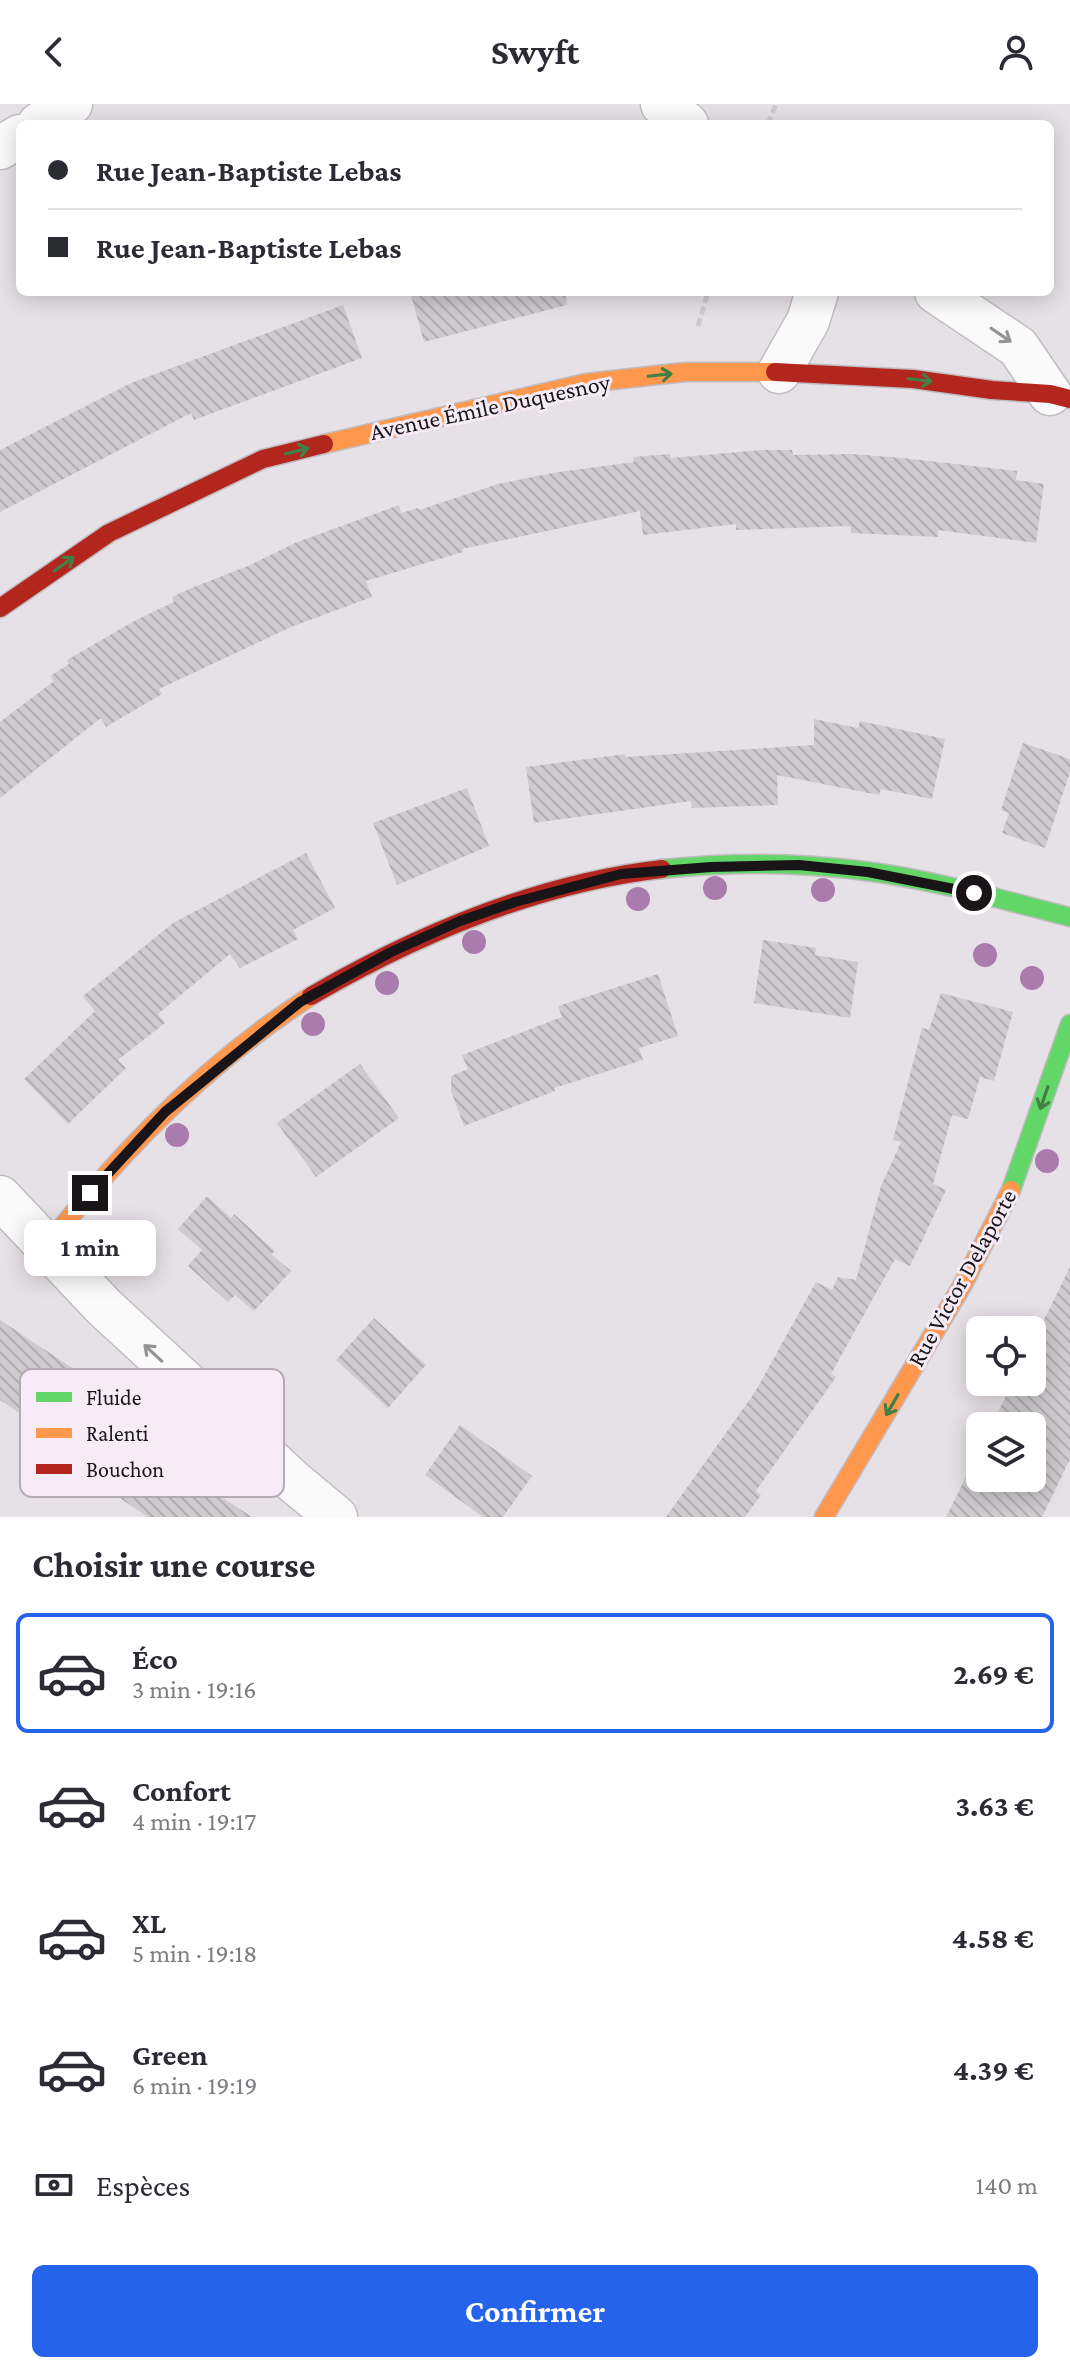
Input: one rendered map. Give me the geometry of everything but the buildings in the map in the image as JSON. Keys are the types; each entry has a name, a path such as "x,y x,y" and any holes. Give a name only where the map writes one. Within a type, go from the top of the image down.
{"street":[{"path":"45,120 71,104"},
{"path":"662,104 682,120"},
{"path":"779,372 808,321 816,296"},
{"path":"942,296 1018,347 1060,396"},
{"name":"Avenue Émile Duquesnoy","path":"0,608 109,533 263,459 431,417 586,383 685,372 779,372 913,379 1060,396"},
{"path":"47,1246 71,1214 165,1112 300,1002 391,952 460,921 515,902 621,874 711,867 799,865 946,885 1070,917"},
{"name":"Rue Victor Delaporte","path":"824,1517 962,1286 1016,1180 1070,1024"},
{"path":"0,1197 104,1307 171,1369"},
{"path":"284,1473 336,1517"}],"traffic: fast":[{"path":"662,869 764,864 865,871 943,885 1070,917"},
{"path":"1011,1190 1070,1024"}],"traffic: slow":[{"path":"324,444 586,383 685,372 775,372"},
{"path":"47,1246 105,1176 168,1110 237,1049 311,996"},
{"path":"824,1517 962,1286 1011,1190"}],"traffic: jam":[{"path":"775,372 913,379 1050,394 1070,399"},
{"path":"0,608 109,533 263,459 324,444"},
{"path":"311,996 394,952 480,914 570,886 662,869"}],"route":[{"path":"90,1193 165,1112 300,1002 391,952 460,921 515,902 621,874 711,867 799,865 868,872 946,885 974,893"}]}
